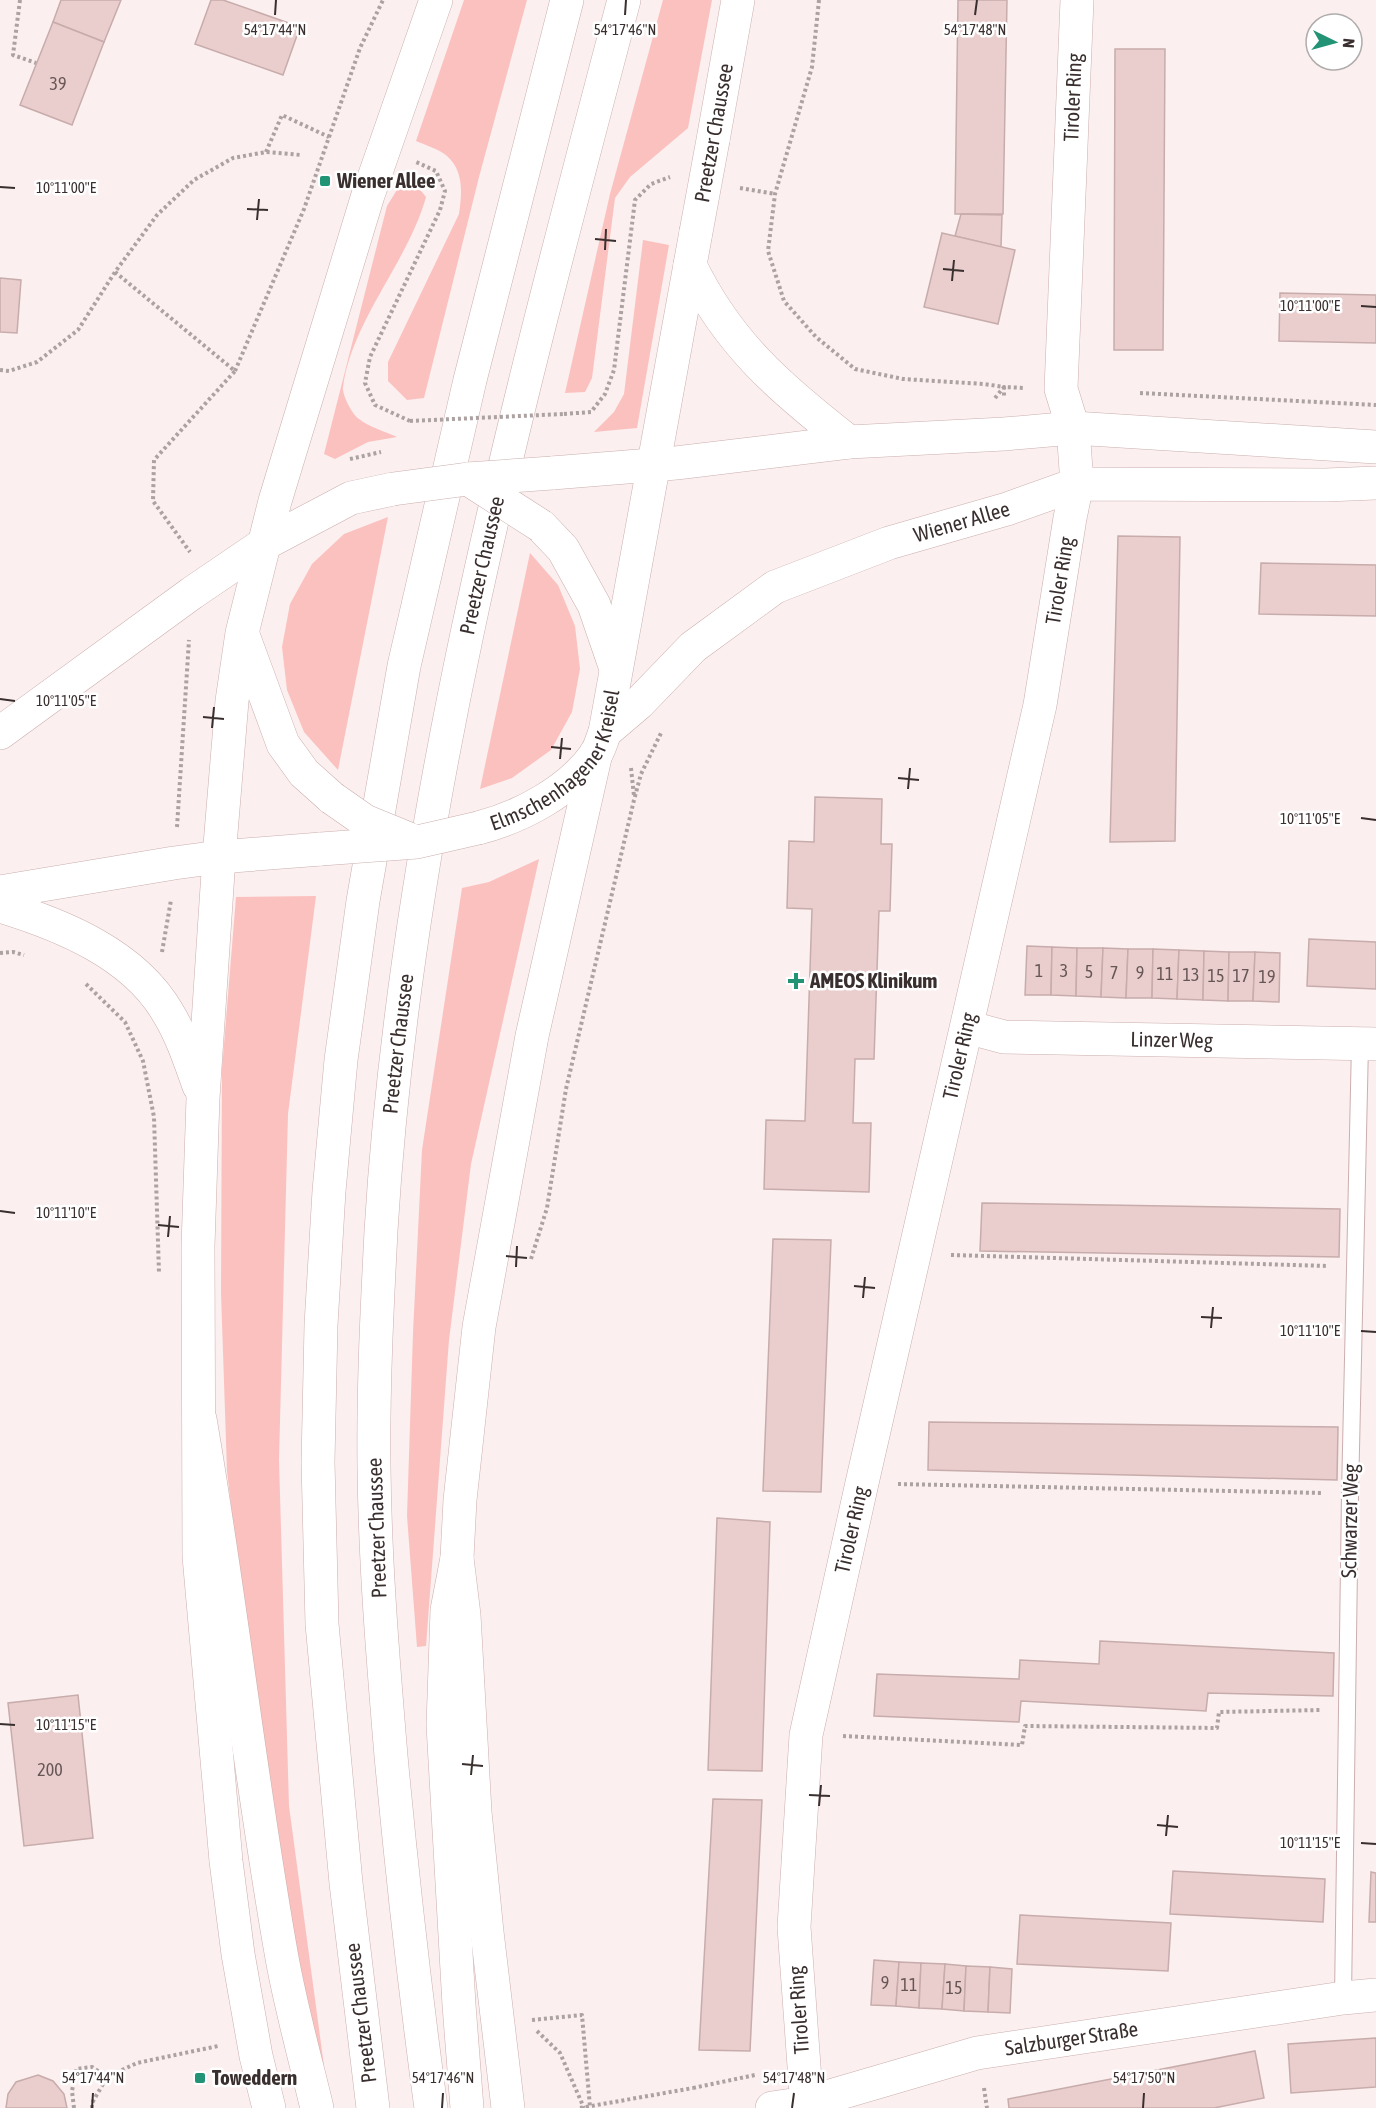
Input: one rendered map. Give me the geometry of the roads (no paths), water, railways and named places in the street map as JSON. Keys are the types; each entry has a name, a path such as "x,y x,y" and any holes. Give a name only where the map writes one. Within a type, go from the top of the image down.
{"main road":[{"path":"269,2108 256,2056 238,1954 226,1861 199,1556 198,1246 203,1098 219,857 232,700 242,633 264,544 368,195 436,0"},
{"name":"Preetzer Chaussee","path":"373,2108 346,1883 322,1624 318,1451 321,1325 329,1191 341,1060 363,901 404,666 470,380 567,0"},
{"name":"Preetzer Chaussee","path":"431,2108 416,1996 398,1823 377,1566 374,1463 377,1328 381,1229 389,1137 417,912 459,675 526,380 624,0"},
{"name":"Preetzer Chaussee","path":"616,671 738,0"},
{"name":"Tiroler Ring","path":"807,2105 794,1927 806,1735 1040,705 1077,484 1073,428 1062,389 1077,0"},
{"path":"690,265 702,291 725,326 746,351 784,390 849,442"},
{"path":"0,733 192,593 264,544 351,498 393,489 468,478 653,465 849,442 1073,428 1376,447"},
{"name":"Elmschenhagener Kreisel","path":"0,892 219,857 417,842 497,823 552,795 576,776 601,743 616,671 594,605 563,549 541,526 468,478"},
{"name":"Wiener Allee","path":"601,743 693,647 775,587 889,543 1007,509 1077,484 1326,485 1376,483"},
{"path":"242,633 283,744 304,773 332,798 365,821 417,842"},
{"path":"467,2108 443,1725 447,1610 457,1558 466,1434 479,1327 532,1036 601,743"},
{"path":"0,906 40,918 67,930 116,959 146,983 173,1022 203,1098"},
{"name":"Linzer Weg","path":"967,1027 1004,1037 1368,1044"},
{"path":"200,1419 282,1960 317,2108"},
{"path":"457,1558 464,1615 476,1812 488,1943 508,2108"},
{"name":"Salzburger Straße","path":"772,2108 807,2105 977,2053 1376,1995"}],"lane":[{"name":"Schwarzer Weg","path":"1343,1998 1355,1266 1368,1044"}],"place":[{"name":"Wiener Allee","path":"325,181"},
{"name":"AMEOS Klinikum","path":"796,981"},
{"name":"Toweddern","path":"200,2078"}]}
